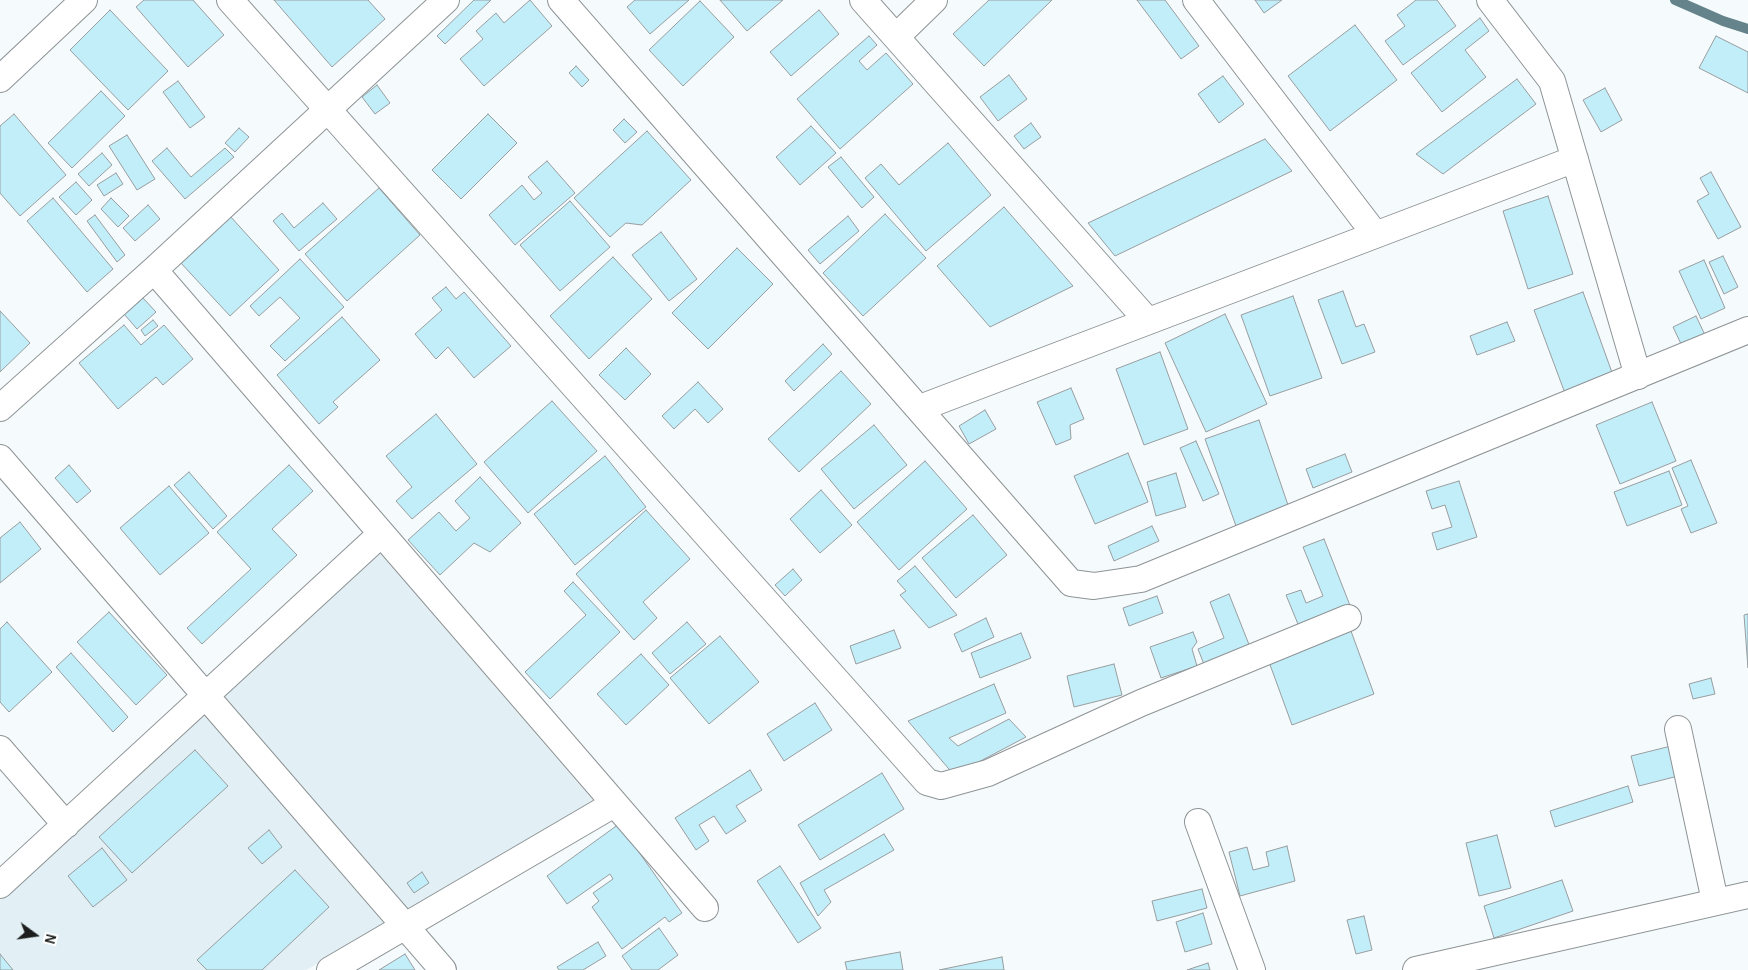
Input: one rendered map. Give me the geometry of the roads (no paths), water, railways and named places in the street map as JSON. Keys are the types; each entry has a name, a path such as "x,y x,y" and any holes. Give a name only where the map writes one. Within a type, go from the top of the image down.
{"street":[{"path":"0,79 84,0"},
{"path":"230,0 927,782 941,786 988,773 1141,703 1348,618"},
{"path":"0,408 154,270 446,0"},
{"path":"561,0 920,408 1071,583 1094,586 1141,579 1748,330"},
{"path":"863,0 1147,320"},
{"path":"896,37 934,0"},
{"path":"1196,0 1375,234"},
{"path":"1490,0 1552,81 1638,376"},
{"path":"920,408 1147,320 1575,159"},
{"path":"154,270 704,908"},
{"path":"0,458 443,970"},
{"path":"0,885 381,534"},
{"path":"1678,729 1715,902"},
{"path":"0,749 66,825"},
{"path":"330,970 614,804"},
{"path":"1198,822 1252,970"},
{"path":"1416,970 1748,895"}],"waterway":[{"path":"1675,0 1723,21 1748,29"}]}
